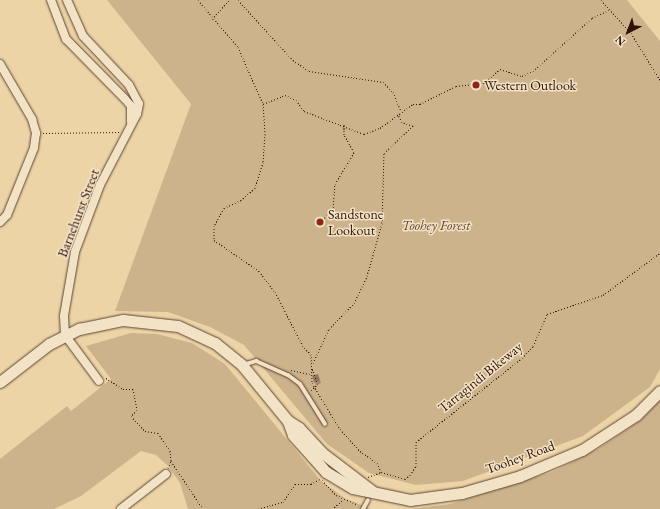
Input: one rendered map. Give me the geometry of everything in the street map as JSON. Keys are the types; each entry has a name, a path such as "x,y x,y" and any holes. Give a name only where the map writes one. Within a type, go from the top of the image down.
{"main road":[{"name":"Toohey Road","path":"0,382 65,335 123,320 150,321 198,333 242,365 288,421 299,428 321,452 370,496 410,500 435,498 520,476 582,450 636,415 660,391"}],"street":[{"name":"Barnehurst Street","path":"51,0 75,51 131,106 130,129"},
{"name":"Barnehurst Street","path":"65,335 64,316 75,252 100,185 137,114 137,95 83,36 67,0"},
{"path":"0,64 32,119 36,133 34,148 7,215 0,222"},
{"path":"65,335 98,379"},
{"path":"121,509 166,474"}],"lane":[{"path":"242,365 256,361 288,375 300,384 325,424"},
{"path":"362,509 370,496"}],"path":[{"path":"198,0 211,20 238,47 263,104 265,134 260,172 256,188 241,200 224,208 214,226 214,240 259,271 291,317 304,348 311,354 311,374 315,386 340,429 360,451 377,463 381,472 365,476"},
{"path":"211,20 230,0"},
{"path":"238,0 293,60 308,71 383,82 394,92 401,111"},
{"path":"601,0 611,9 631,33 660,80"},
{"path":"263,104 285,95 296,100 304,111 344,124 364,134 380,128 401,111 456,86 484,83 500,68 522,76 533,71 592,18 611,9"},
{"path":"312,364 329,329 354,303 367,276 382,223 384,153 413,126 402,122 398,114"},
{"path":"320,222 333,210 335,184 354,152 344,135 344,124"},
{"path":"36,133 118,132 130,129"},
{"name":"Tarragindi Bikeway","path":"381,472 405,479 410,475 416,466 416,442 522,358 533,346 542,320 551,312 603,295 660,253"},
{"path":"312,368 315,372 318,384 313,388"},
{"path":"291,370 296,373 297,370 311,374"},
{"path":"311,370 315,372"},
{"path":"98,379 133,389 137,410 131,416 144,432 158,433 170,451 171,461 166,474"},
{"path":"171,461 203,509"},
{"path":"258,509 283,502 294,484 311,484 323,476"},
{"path":"321,478 344,499 362,509"},
{"path":"332,509 344,499"}],"green space":[{"name":"Toohey Forest","path":"107,0 627,0 660,41 660,369 650,387 583,436 463,481 416,485 369,473 327,444 244,345 210,327 168,312 115,311 191,104"},
{"path":"131,333 157,334 192,343 225,364 321,481 346,499 371,509 188,509 180,483 168,466 156,455 141,451 81,496 54,509 0,509 0,459 67,406 71,411 111,379 86,346"},
{"path":"660,399 660,509 410,509 450,504 552,472 598,449 639,421"}],"building":[{"path":"318,374 320,381 314,382 312,376"}],"place":[{"name":"Western Outlook","path":"476,85"},
{"name":"Sandstone Lookout","path":"320,222"}]}
